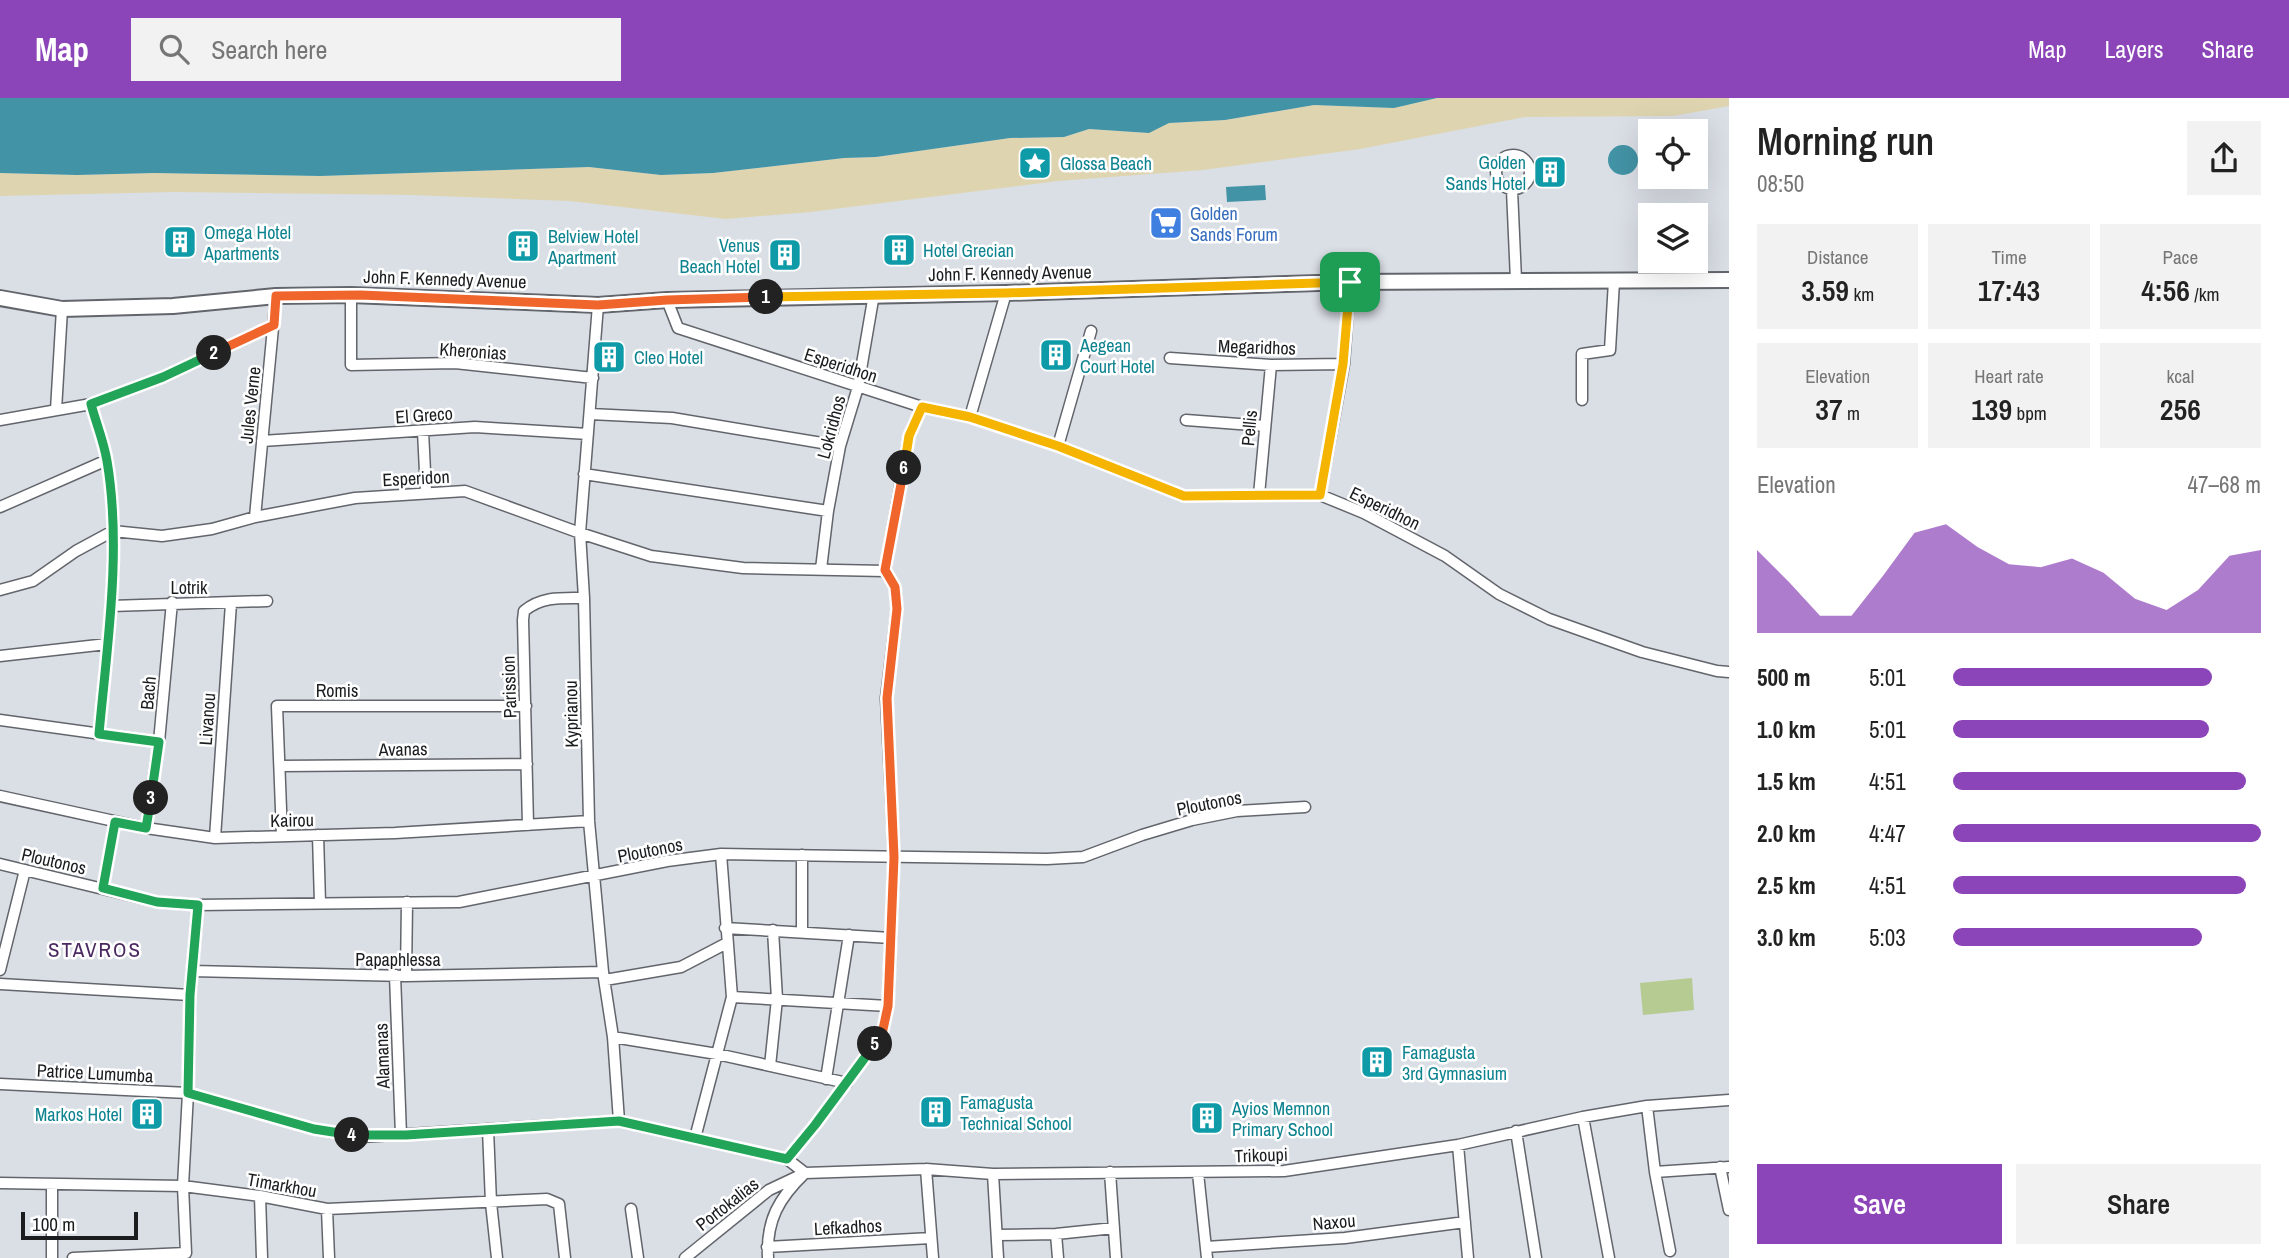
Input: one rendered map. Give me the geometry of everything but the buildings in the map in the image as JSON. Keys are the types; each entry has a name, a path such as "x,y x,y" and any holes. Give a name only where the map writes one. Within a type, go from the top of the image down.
{"street":[{"path":"1512,190 1516,280"},
{"name":"John F. Kennedy Avenue","path":"0,298 62,309 173,306 276,296 351,295 598,305 667,300 1350,282 1729,280"},
{"path":"1582,400 1582,354 1609,350 1614,281"},
{"path":"1320,495 1343,364 1350,282"},
{"path":"970,417 1006,293"},
{"name":"Lokridhos","path":"821,569 840,446 858,387 874,294"},
{"name":"Kheronias","path":"351,295 351,365 455,363 593,377"},
{"name":"Jules Verne","path":"255,517 276,296"},
{"name":"Esperidhon","path":"667,300 678,328 922,407 970,417 1058,446 1184,496 1320,495 1364,513 1445,556 1499,594 1549,619 1642,652 1729,672"},
{"name":"Kyprianou","path":"598,305 580,533 589,821 604,976 613,1037 619,1121"},
{"path":"56,410 62,309"},
{"path":"0,420 91,404 163,377 274,325"},
{"path":"1058,446 1091,331"},
{"name":"Megaridhos","path":"1170,358 1270,365 1343,364"},
{"name":"Pellis","path":"1259,495 1270,365"},
{"path":"91,404 107,460 113,531 111,606 99,734"},
{"path":"787,1159 882,1034 888,1006 894,857 887,698 897,609 895,587 885,570 909,436 922,407"},
{"path":"590,414 672,418 840,446"},
{"path":"1185,420 1265,426"},
{"name":"El Greco","path":"262,441 475,427 588,434"},
{"path":"423,431 426,492"},
{"path":"0,507 107,460"},
{"path":"584,474 828,511"},
{"name":"Esperidon","path":"113,531 162,536 212,529 255,517 355,498 465,491 650,556 743,568 885,570"},
{"path":"0,590 33,582 76,551 113,531"},
{"name":"Parission","path":"528,825 524,611 534,603 554,598 584,598"},
{"name":"Lotrik","path":"111,606 267,601"},
{"name":"Bach","path":"146,828 159,742 172,602"},
{"name":"Livanou","path":"215,838 231,603"},
{"path":"0,656 107,644"},
{"name":"Romis","path":"282,835 277,706 526,706"},
{"path":"0,720 159,742"},
{"name":"Avanas","path":"280,766 527,764"},
{"name":"Kairou","path":"0,796 115,822 215,838 395,834 589,821"},
{"name":"Ploutonos","path":"0,864 157,902 198,905 459,902 667,861 721,854 1048,859 1083,857 1192,820 1237,811 1305,807"},
{"path":"103,888 115,822"},
{"path":"318,835 320,903"},
{"path":"695,1138 732,997 721,854"},
{"path":"802,855 802,932"},
{"path":"0,970 25,870"},
{"name":"Alamanas","path":"401,1135 400,976 407,902"},
{"path":"73,1258 186,1253 183,1186 190,995 198,905"},
{"path":"725,928 891,938"},
{"path":"770,1066 777,999 773,930"},
{"path":"827,1079 849,935"},
{"name":"Papaphlessa","path":"192,971 400,976 604,976 681,967 727,943"},
{"path":"0,984 190,995"},
{"path":"732,997 888,1006"},
{"path":"613,1037 717,1054 847,1083"},
{"name":"Patrice Lumumba","path":"0,1084 188,1093"},
{"path":"188,1093 314,1129 361,1136 619,1121 787,1159 805,1172 786,1191 774,1213 768,1253"},
{"name":"Trikoupi","path":"831,1171 926,1169 993,1174 1284,1171 1458,1145 1583,1117 1647,1106 1729,1100"},
{"path":"1647,1106 1655,1172 1670,1251"},
{"path":"1583,1117 1609,1258"},
{"path":"488,1129 491,1203 497,1258"},
{"path":"1516,1131 1536,1258"},
{"path":"1458,1145 1468,1258"},
{"path":"1655,1172 1725,1167 1729,1210"},
{"path":"926,1169 933,1258"},
{"name":"Portokalias","path":"685,1258 769,1190 805,1172 831,1171"},
{"path":"1110,1172 1116,1258"},
{"path":"1198,1173 1206,1253"},
{"path":"993,1174 998,1258"},
{"name":"Timarkhou","path":"0,1183 183,1186 260,1196 327,1209 547,1199 559,1204 565,1258"},
{"path":"51,1185 52,1258"},
{"path":"260,1196 261,1258"},
{"path":"327,1209 329,1258"},
{"path":"631,1209 638,1258"},
{"name":"Naxou","path":"1206,1253 1465,1222"},
{"path":"997,1235 1056,1234 1114,1228"},
{"path":"1056,1234 1058,1258"},
{"name":"Lefkadhos","path":"768,1253 931,1238"}],"green space":[{"path":"1692,978 1694,1010 1643,1015 1640,983"}],"sand":[{"name":"Glossa Beach","path":"1437,98 1729,98 1729,106 1673,116 1525,117 1360,149 1203,170 1058,181 810,212 726,219 570,201 413,195 174,192 0,196 0,173 320,176 589,167 661,175 713,173 844,158 876,157 1010,138 1064,137 1089,129 1148,133 1169,123 1225,120 1314,105 1394,108"}],"water":[{"path":"0,98 1437,98 1394,108 1314,105 1225,120 1169,123 1149,133 1089,129 1064,137 1010,138 876,157 844,158 713,173 661,175 589,167 320,176 0,173"},
{"path":"1623,145 1636,154 1636,166 1623,175 1613,170 1608,160 1613,150"},
{"path":"1265,185 1266,200 1227,202 1226,187"}],"place":[{"name":"Glossa Beach","path":"1035,163"},
{"name":"Golden Sands Hotel","path":"1550,172"},
{"name":"Golden Sands Forum","path":"1166,223"},
{"name":"Omega Hotel Apartments","path":"180,242"},
{"name":"Belview Hotel Apartment","path":"523,246"},
{"name":"Hotel Grecian","path":"899,250"},
{"name":"Venus Beach Hotel","path":"785,255"},
{"name":"Aegean Court Hotel","path":"1056,355"},
{"name":"Cleo Hotel","path":"609,357"},
{"name":"Famagusta 3rd Gymnasium","path":"1377,1062"},
{"name":"Famagusta Technical School","path":"936,1112"},
{"name":"Markos Hotel","path":"147,1114"},
{"name":"Ayios Memnon Primary School","path":"1207,1118"}],"district":[{"name":"STAVROS","path":"95,949"}],"route":[{"path":"1350,282 1343,364 1320,495 1184,496 1058,446 970,417 922,407 909,436 885,570 895,587 897,609 887,698 894,857 888,1006 882,1034 787,1159 619,1121 361,1136 314,1129 188,1093 190,995 198,905 157,902 103,888 115,822 146,828 159,742 99,734 111,606 113,531 107,460 91,404 163,377 274,325 276,296 360,295 598,305 667,300 1350,282"}]}
